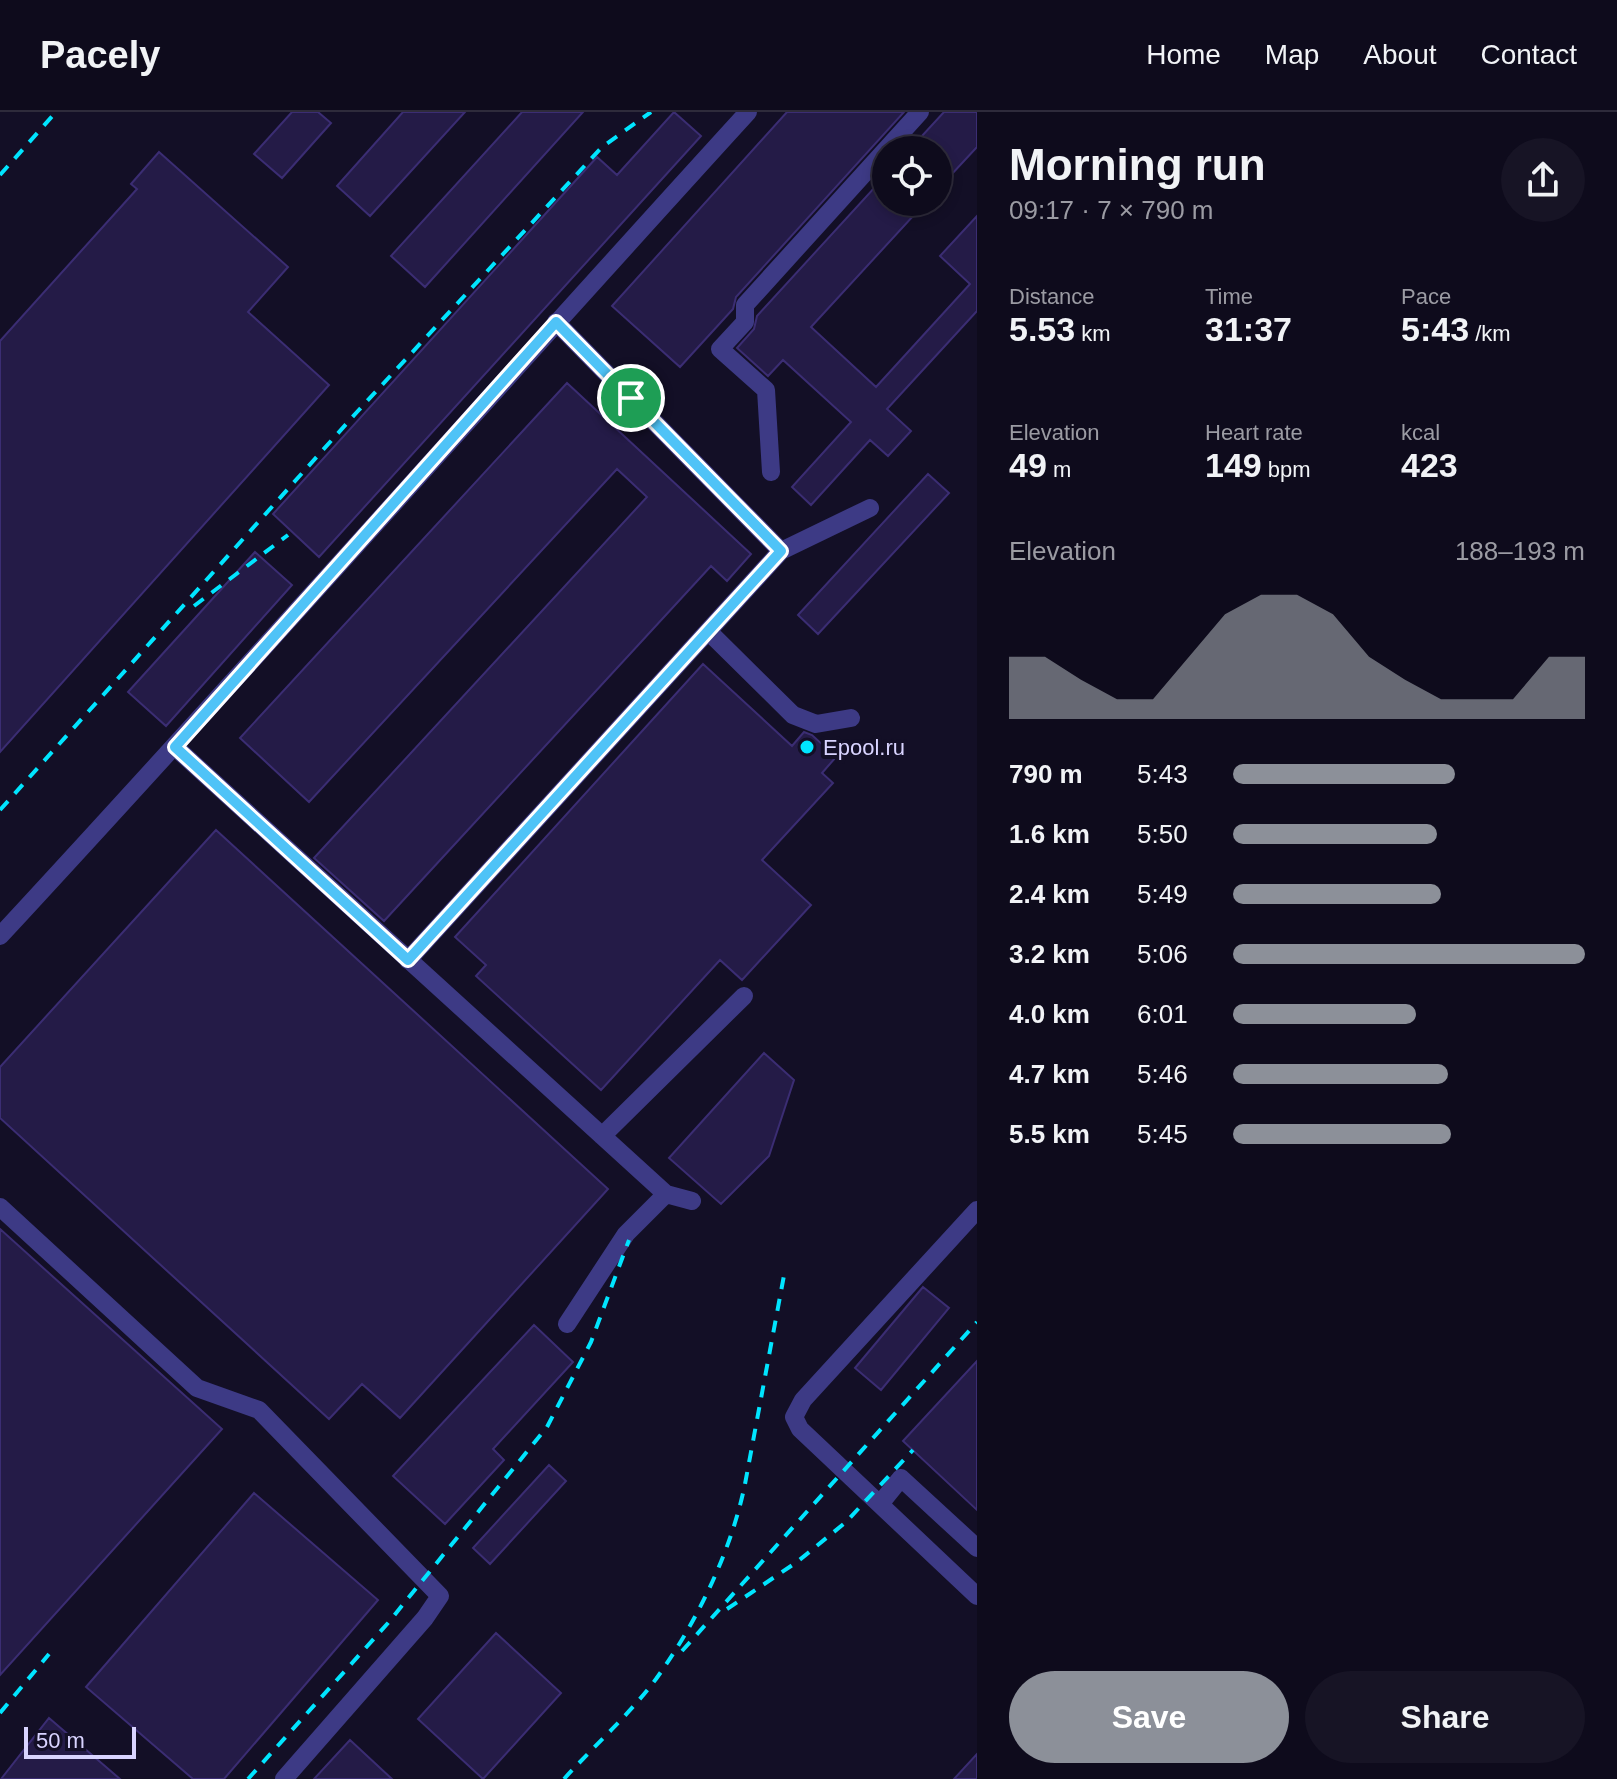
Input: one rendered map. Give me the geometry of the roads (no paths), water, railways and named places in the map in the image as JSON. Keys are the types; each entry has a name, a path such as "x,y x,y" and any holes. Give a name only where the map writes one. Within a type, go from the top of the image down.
{"lane":[{"path":"0,936 175,747 748,112"},
{"path":"771,472 766,390 720,349 745,322 745,305 920,112"},
{"path":"556,322 781,551"},
{"path":"408,960 781,551 870,508"},
{"path":"708,631 793,715 816,724 851,718"},
{"path":"175,747 666,1194 692,1201"},
{"path":"602,1136 744,996"},
{"path":"567,1324 626,1234 666,1194"},
{"path":"0,1207 197,1388 259,1410 440,1596 425,1618 284,1779"},
{"path":"975,1591 800,1429 794,1417 803,1400 977,1210"},
{"path":"880,1504 901,1478 977,1548"}],"railway":[{"path":"0,175 56,112"},
{"path":"0,810 357,412 602,147 651,112"},
{"path":"194,606 288,535"},
{"path":"248,1779 388,1623 547,1427 591,1342 629,1240"},
{"path":"564,1779 656,1679 711,1586 739,1510 785,1270"},
{"path":"682,1651 977,1322"},
{"path":"727,1609 797,1562 846,1522 913,1450"},
{"path":"0,1713 49,1654"}],"place":[{"name":"Epool.ru","path":"807,747"}]}
